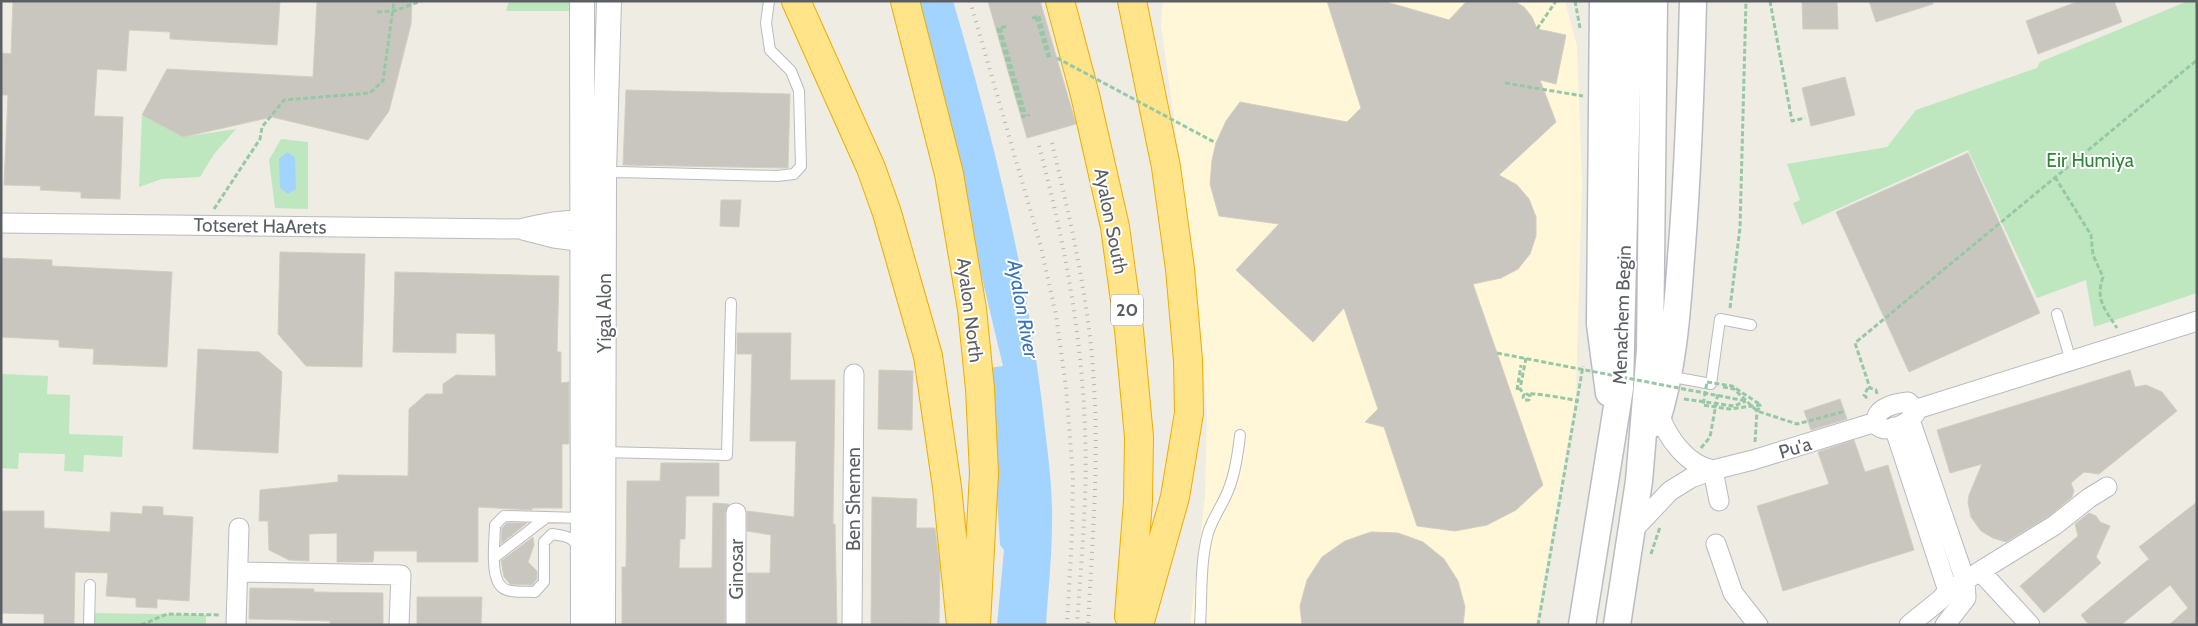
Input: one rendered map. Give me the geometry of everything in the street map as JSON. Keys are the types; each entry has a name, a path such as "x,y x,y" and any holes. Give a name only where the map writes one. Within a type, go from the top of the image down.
{"highway":[{"path":"796,1 874,178 887,213 928,356 947,487 961,625"},
{"name":"Ayalon North","path":"905,1 949,174 972,309 980,389 984,473 976,625"},
{"name":"Ayalon South","path":"1060,1 1085,95 1115,227 1129,330 1138,446 1138,501 1128,625"},
{"path":"1134,4 1166,167 1180,270 1188,360 1189,413 1175,498 1139,625"}],"main road":[{"path":"1587,1 1604,63"},
{"path":"1604,1 1600,324 1607,384 1616,423"},
{"name":"Menachem Begin","path":"1582,625 1616,423 1623,342 1629,1"},
{"name":"Menachem Begin","path":"1617,625 1639,481 1650,350 1654,1"},
{"path":"1639,481 1664,395 1676,319 1685,208 1693,1"}],"street":[{"name":"Yigal Alon","path":"582,1 590,232 603,452 603,625"},
{"name":"Yigal Alon","path":"583,625 582,518 590,232 604,173 609,1"},
{"name":"Totseret HaArets","path":"1,223 519,229 561,222 590,232"},
{"path":"1948,591 1906,419 1908,402 1882,409 1878,413 1876,422 1881,428 1906,419 2071,362 2197,321"},
{"name":"Ben Shemen","path":"852,625 854,374"},
{"path":"1664,395 1662,423 1673,440 1692,460 1699,465 1713,470 1718,500"},
{"path":"1906,419 1970,583 2030,625"},
{"name":"Pu'a","path":"1633,530 1670,491 1691,478 1876,422"},
{"path":"1909,625 1940,600 1948,591 1970,583 2107,487"},
{"name":"Ginosar","path":"736,513 736,625"},
{"path":"236,625 239,528"},
{"path":"1716,544 1733,592 1758,625"},
{"path":"238,572 400,575 399,625"},
{"path":"1945,625 1970,583"}],"lane":[{"path":"604,173 777,176 794,174 801,166 800,91 791,72 770,50 766,23 769,1"},
{"path":"603,452 728,455 726,379 731,303"},
{"path":"2057,314 2071,362"},
{"path":"1664,395 1717,383 1720,319 1751,324"},
{"path":"1200,625 1203,563 1207,536 1212,519 1228,492 1237,459 1240,435"},
{"path":"582,518 504,516 495,525 495,577 499,585 507,590 535,592 544,582 544,542 552,534 568,536 575,541 583,554"},
{"path":"495,557 547,517"},
{"path":"89,625 90,585"}],"path":[{"path":"202,225 260,139 262,126 284,100 370,93 383,81 394,1"},
{"path":"377,12 394,11 421,1"},
{"path":"1536,29 1556,1"},
{"path":"1575,1 1581,31"},
{"path":"1728,321 1740,228 1746,1"},
{"path":"1770,1 1792,121 1805,118"},
{"path":"1034,17 1039,16 1050,60"},
{"path":"1006,26 998,29 1023,117 1028,116"},
{"path":"1057,58 1216,143"},
{"path":"1868,388 1865,391 1865,397 1870,400 1874,399 1877,392 1870,388 1855,343 2197,60"},
{"path":"1504,83 1586,97 1586,87"},
{"path":"2055,177 2092,235 2093,255 2104,277 2099,290 2102,304 2120,334 2124,345"},
{"path":"1497,353 1746,401"},
{"path":"1519,390 1526,358"},
{"path":"1538,625 1583,364"},
{"path":"1519,390 1522,366"},
{"path":"1708,382 1732,386 1761,405 1729,409 1703,404 1708,382"},
{"path":"1692,460 1710,437 1716,404 1717,383 1734,389 1757,411 1797,424 1828,416"},
{"path":"1519,390 1524,394 1523,398 1526,401 1530,398 1527,394 1532,392 1543,396 1578,400"},
{"path":"1664,395 1734,406 1746,401"},
{"path":"1753,460 1757,411 1761,405"},
{"path":"1650,555 1662,524"},
{"path":"141,625 167,614 203,614"}],"shaded area":[{"path":"1163,1 1565,1 1577,46 1582,183 1576,395 1536,625 1190,625 1205,496 1207,413 1196,274 1161,26"}],"green space":[{"path":"509,1 572,1 572,11 506,11"},
{"name":"Eir Humiya","path":"2188,1 2197,1 2197,293 2094,327 2086,280 2037,298 1968,150 1802,225 1793,203 1800,200 1787,164 1887,147 1916,110 2037,68 2040,62"},
{"path":"142,115 183,137 236,129 214,154 200,177 162,179 139,187"},
{"path":"281,139 308,142 308,209 275,208 269,160"},
{"path":"2,374 48,376 47,394 70,395 69,434 123,436 122,457 84,455 83,472 64,471 65,454 19,453 18,469 1,468"},
{"path":"94,613 206,615 206,625 94,625"}],"water":[{"name":"Ayalon River","path":"916,1 953,1 994,150 1017,250 1035,352 1050,478 1052,536 1046,625 997,625 1004,550 1000,545 989,368 1003,366"},
{"path":"287,152 295,157 296,189 288,194 280,188 279,159"}],"building":[{"path":"13,1 280,1 277,45 170,39 170,32 129,30 126,71 97,69 94,116 123,117 120,199 81,198 81,192 40,190 41,186 4,185 8,95 1,95 1,70 2,53 11,54"},
{"path":"317,1 412,1 411,24 389,111 368,140 272,117 183,137 142,115 167,69 313,77"},
{"path":"988,1 1040,1 1076,124 1027,138"},
{"path":"1327,1 1383,1 1449,20 1467,1 1514,1 1524,7 1532,17 1537,29 1566,35 1556,84 1540,80 1556,122 1499,175 1517,185 1529,199 1536,217 1536,236 1530,254 1518,269 1501,278 1473,284 1543,485 1516,510 1487,525 1455,531 1417,526 1384,427 1365,422 1378,409 1344,308 1313,342 1236,270 1279,224 1219,216 1210,184 1212,160 1216,143 1226,121 1240,102 1347,122 1361,108"},
{"path":"1802,1 1837,1 1838,29 1803,29"},
{"path":"1869,1 1932,1 1933,4 1876,22"},
{"path":"2079,1 2114,1 2122,22 2038,54 2026,21"},
{"path":"1845,77 1855,115 1811,126 1802,88"},
{"path":"626,90 790,94 788,168 623,165"},
{"path":"1968,153 2040,313 1909,372 1836,212"},
{"path":"721,200 741,200 739,227 720,226"},
{"path":"280,252 365,254 362,367 306,366 278,334"},
{"path":"1,258 52,260 52,266 172,272 167,367 93,364 94,349 59,347 59,340 1,337"},
{"path":"395,272 559,276 557,352 561,352 561,383 569,382 569,444 562,444 562,508 532,508 532,510 478,507 478,562 417,562 417,551 374,551 373,562 337,562 337,533 309,534 309,561 289,560 269,550 268,521 259,521 260,490 338,482 338,475 408,476 409,409 426,394 443,394 443,384 456,375 496,376 495,334 456,333 456,353 393,352"},
{"path":"737,333 791,333 790,380 835,380 833,524 835,524 837,625 747,625 747,573 770,573 771,535 747,531 747,511 794,517 796,441 750,441 752,354 737,354"},
{"path":"198,349 259,352 282,372 278,453 193,449"},
{"path":"879,370 913,371 912,430 878,429"},
{"path":"2130,370 2135,387 2146,385 2162,392 2177,411 2099,474 2084,472 2071,483 2074,491 2072,497 2049,516 2006,542 1993,538 1981,531 1971,517 1968,503 1969,495 1982,464 1950,473 1937,430"},
{"path":"1840,399 1847,419 1811,430 1804,411"},
{"path":"1854,440 1865,472 1888,465 1914,550 1783,591 1757,506 1829,484 1818,452"},
{"path":"661,463 719,463 719,496 686,496 685,539 680,539 679,568 712,568 713,503 729,504 725,513 725,625 622,625 622,567 626,567 627,481 660,481"},
{"path":"872,497 917,499 916,528 935,528 940,568 939,623 871,625"},
{"path":"2197,502 2197,625 2169,625 2188,608 2170,585 2121,625 2089,625 2081,615 2149,559 2139,547"},
{"path":"143,506 163,507 163,515 193,517 189,601 157,599 157,608 136,607 136,598 106,596 108,573 75,572 74,625 44,625 44,614 1,613 1,511 44,511 44,528 110,532 111,512 142,514"},
{"path":"2089,513 2096,516 2100,522 2110,526 2096,557 2101,563 2044,613 2020,586 2078,536 2075,524"},
{"path":"507,523 527,523 501,544 502,528"},
{"path":"1371,532 1398,533 1423,542 1444,559 1458,581 1465,607 1463,625 1302,625 1300,606 1307,580 1322,557 1345,541"},
{"path":"533,537 534,545 528,562 537,571 537,579 532,585 510,584 504,577 501,561"},
{"path":"250,588 314,589 314,592 383,593 383,625 330,625 330,621 249,619"},
{"path":"417,597 482,597 481,625 417,625"}],"railway":[{"path":"970,1 1041,247 1056,315 1066,387 1073,477 1067,625"},
{"path":"1052,143 1079,264 1092,355 1096,445 1088,625"},
{"path":"1039,146 1064,251 1076,323 1083,395 1086,479 1077,625"}]}
